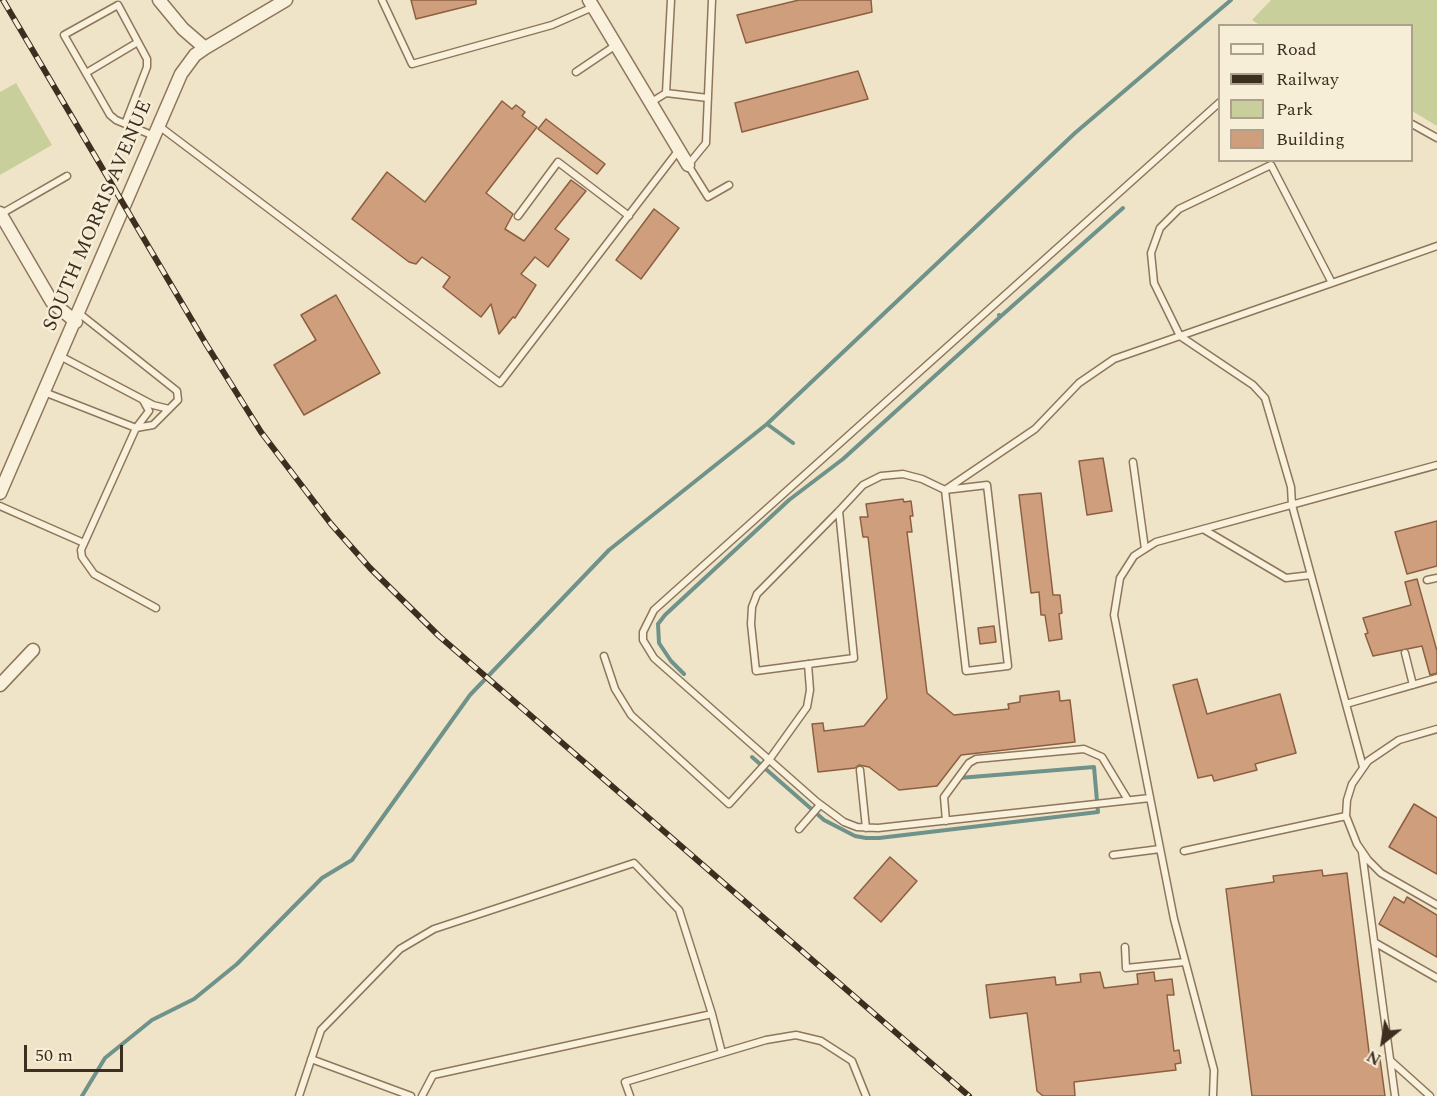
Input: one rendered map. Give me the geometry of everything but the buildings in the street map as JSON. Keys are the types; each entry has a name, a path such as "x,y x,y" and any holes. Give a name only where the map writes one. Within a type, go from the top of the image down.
{"street":[{"path":"159,0 183,28 206,48"},
{"name":"SOUTH MORRIS AVENUE","path":"0,493 78,318 182,74 195,56 206,48 286,0"},
{"path":"591,4 688,165"},
{"path":"0,214 52,302 78,318"},
{"path":"0,686 33,650"}],"lane":[{"path":"382,0 412,64 552,26 591,4"},
{"path":"666,93 671,0"},
{"path":"712,0 706,143 688,165 708,197 729,185"},
{"path":"125,124 147,67 147,59 118,5 64,35 110,115 125,124 157,131 500,383 678,151"},
{"path":"86,73 138,42"},
{"path":"576,72 616,45"},
{"path":"650,103 666,93 708,98"},
{"path":"1150,798 866,828 843,822 820,805 654,658 643,640 648,617 1218,104"},
{"path":"1413,125 1437,138"},
{"path":"518,216 558,162 629,216"},
{"path":"1332,283 1271,165 1179,208 1160,228 1151,253 1154,283 1180,336 1253,385 1264,398 1291,487 1292,505 1363,767"},
{"path":"0,214 67,176"},
{"path":"945,490 1035,429 1079,383 1114,359 1437,246"},
{"path":"44,392 136,428 153,425 178,400 177,391 78,318"},
{"path":"60,356 143,400 169,409"},
{"path":"143,400 149,411 136,428 84,543 82,557 94,574 156,608"},
{"path":"1133,462 1145,549"},
{"path":"1213,1096 1214,1070 1185,962 1160,849 1114,615 1120,578 1134,556 1156,542 1437,465"},
{"path":"839,510 854,658 756,671 752,607 758,594 863,485 881,476 903,474 945,490 987,485 1008,666 966,671 945,490"},
{"path":"0,506 84,543"},
{"path":"1203,529 1286,578 1296,579 1311,575"},
{"path":"1427,580 1437,578"},
{"path":"1405,653 1413,685"},
{"path":"604,656 615,689 631,715 729,804 769,760 807,707 810,690 808,664"},
{"path":"1346,704 1437,678"},
{"path":"1395,1096 1362,852 1346,816 1347,800 1352,784 1363,767 1383,749 1399,740 1437,729"},
{"path":"946,821 944,797 969,763 975,759 1084,749 1102,757 1112,769 1128,800"},
{"path":"860,770 866,828"},
{"path":"799,829 820,805"},
{"path":"1184,851 1346,816"},
{"path":"1113,855 1160,849"},
{"path":"1362,852 1381,873 1437,904"},
{"path":"298,1096 321,1030 400,949 434,929 634,863 680,910 722,1053"},
{"path":"1374,942 1437,978"},
{"path":"1125,947 1126,968 1185,962"},
{"path":"422,1096 433,1075 712,1014"},
{"path":"630,1096 626,1082 766,1040 796,1035 821,1041 852,1061 866,1096"},
{"path":"311,1059 411,1096"},
{"path":"1390,1061 1430,1096"}],"green space":[{"path":"1271,0 1437,0 1437,126 1413,112 1413,24 1258,24 1252,20"},
{"path":"16,83 52,145 0,175 0,92"}],"waterway":[{"path":"82,1096 105,1058 152,1020 194,999 237,964 322,878 352,860 470,695 609,550 767,424 1075,133 1231,0"},
{"path":"999,315 1000,317 1123,208"},
{"path":"684,674 671,661 659,643 658,624 665,615 789,500 843,459 1000,317"},
{"path":"767,424 793,443"},
{"path":"752,757 824,820 855,836 866,838 1098,812 1094,767 959,778"}],"railway":[{"path":"3,0 206,344 261,432 331,524 370,568 439,636 969,1096"}]}
